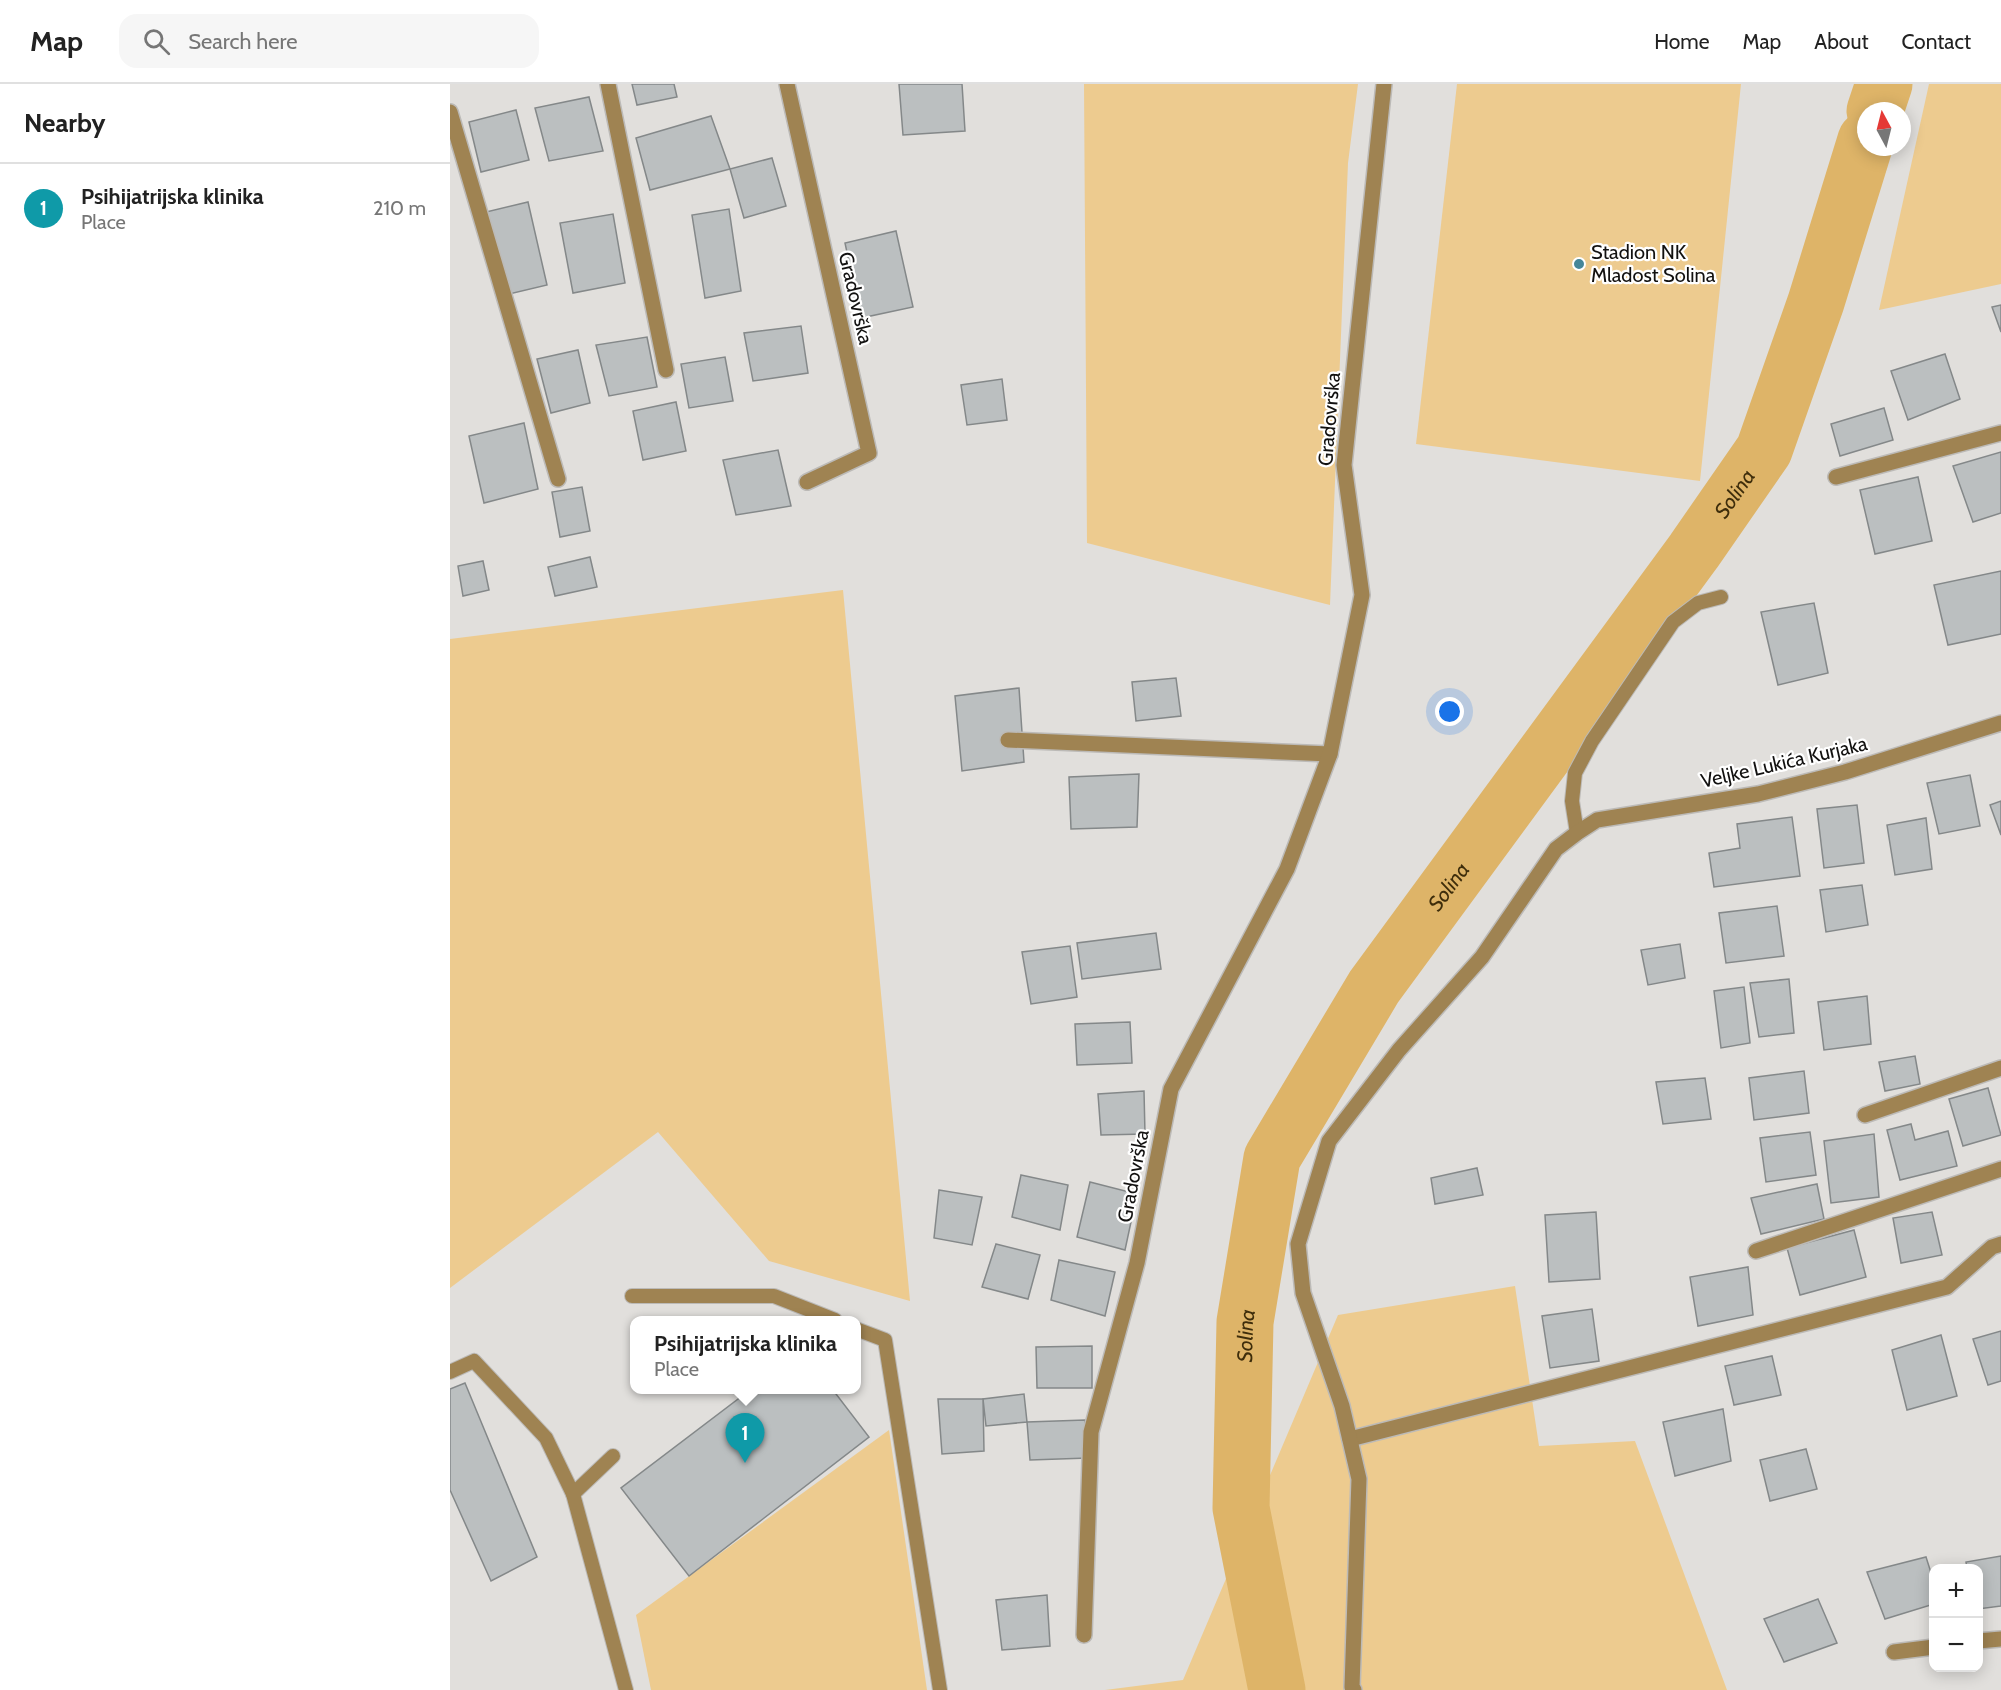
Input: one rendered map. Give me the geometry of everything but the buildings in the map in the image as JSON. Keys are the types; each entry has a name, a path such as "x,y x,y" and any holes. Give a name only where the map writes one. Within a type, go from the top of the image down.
{"street":[{"path":"608,84 666,370"},
{"name":"Gradovrška","path":"787,84 869,453 807,482"},
{"name":"Gradovrška","path":"1084,1635 1091,1432 1137,1263 1171,1089 1287,869 1330,754 1362,595 1344,465 1384,84"},
{"path":"450,112 558,479"},
{"path":"1836,477 2001,433"},
{"name":"Veljke Lukića Kurjaka","path":"1354,1690 1352,1687 1359,1479 1342,1406 1303,1293 1298,1244 1329,1141 1399,1050 1482,957 1556,849 1576,832 1597,820 1758,794 1845,772 2001,723"},
{"path":"1008,740 1330,754"},
{"path":"1865,1115 2001,1068"},
{"path":"1756,1251 2001,1169"},
{"path":"1350,1439 1947,1287 1992,1247 2001,1244"},
{"path":"1983,1641 2001,1639"},
{"path":"1894,1652 1929,1648"}],"lane":[{"path":"1576,832 1572,801 1575,772 1592,741 1673,622 1698,603 1721,597"},
{"path":"632,1296 774,1296 825,1316"},
{"path":"861,1331 885,1340 940,1690"},
{"path":"450,1372 474,1361 546,1438 573,1494 626,1690"},
{"path":"573,1494 613,1455"}],"shaded area":[{"path":"1084,84 1358,84 1348,163 1330,605 1087,543"},
{"name":"Stadion NK Mladost Solina","path":"1457,84 1741,84 1700,481 1416,444"},
{"path":"1929,84 2001,84 2001,284 1879,310"},
{"path":"843,590 910,1301 769,1261 658,1132 450,1288 450,639"},
{"path":"1515,1286 1539,1446 1635,1441 1727,1690 1105,1690 1183,1680 1338,1315"},
{"path":"889,1430 927,1690 651,1690 636,1615"}],"waterway":[{"name":"Solina","path":"1878,102 1884,84"},
{"name":"Solina","path":"1277,1690 1241,1508 1245,1322 1272,1158 1374,987 1694,551 1764,450 1816,302 1861,156"}],"place":[{"name":"Stadion NK Mladost Solina","path":"1579,264"},
{"name":"Psihijatrijska klinika","path":"745,1463"}]}
